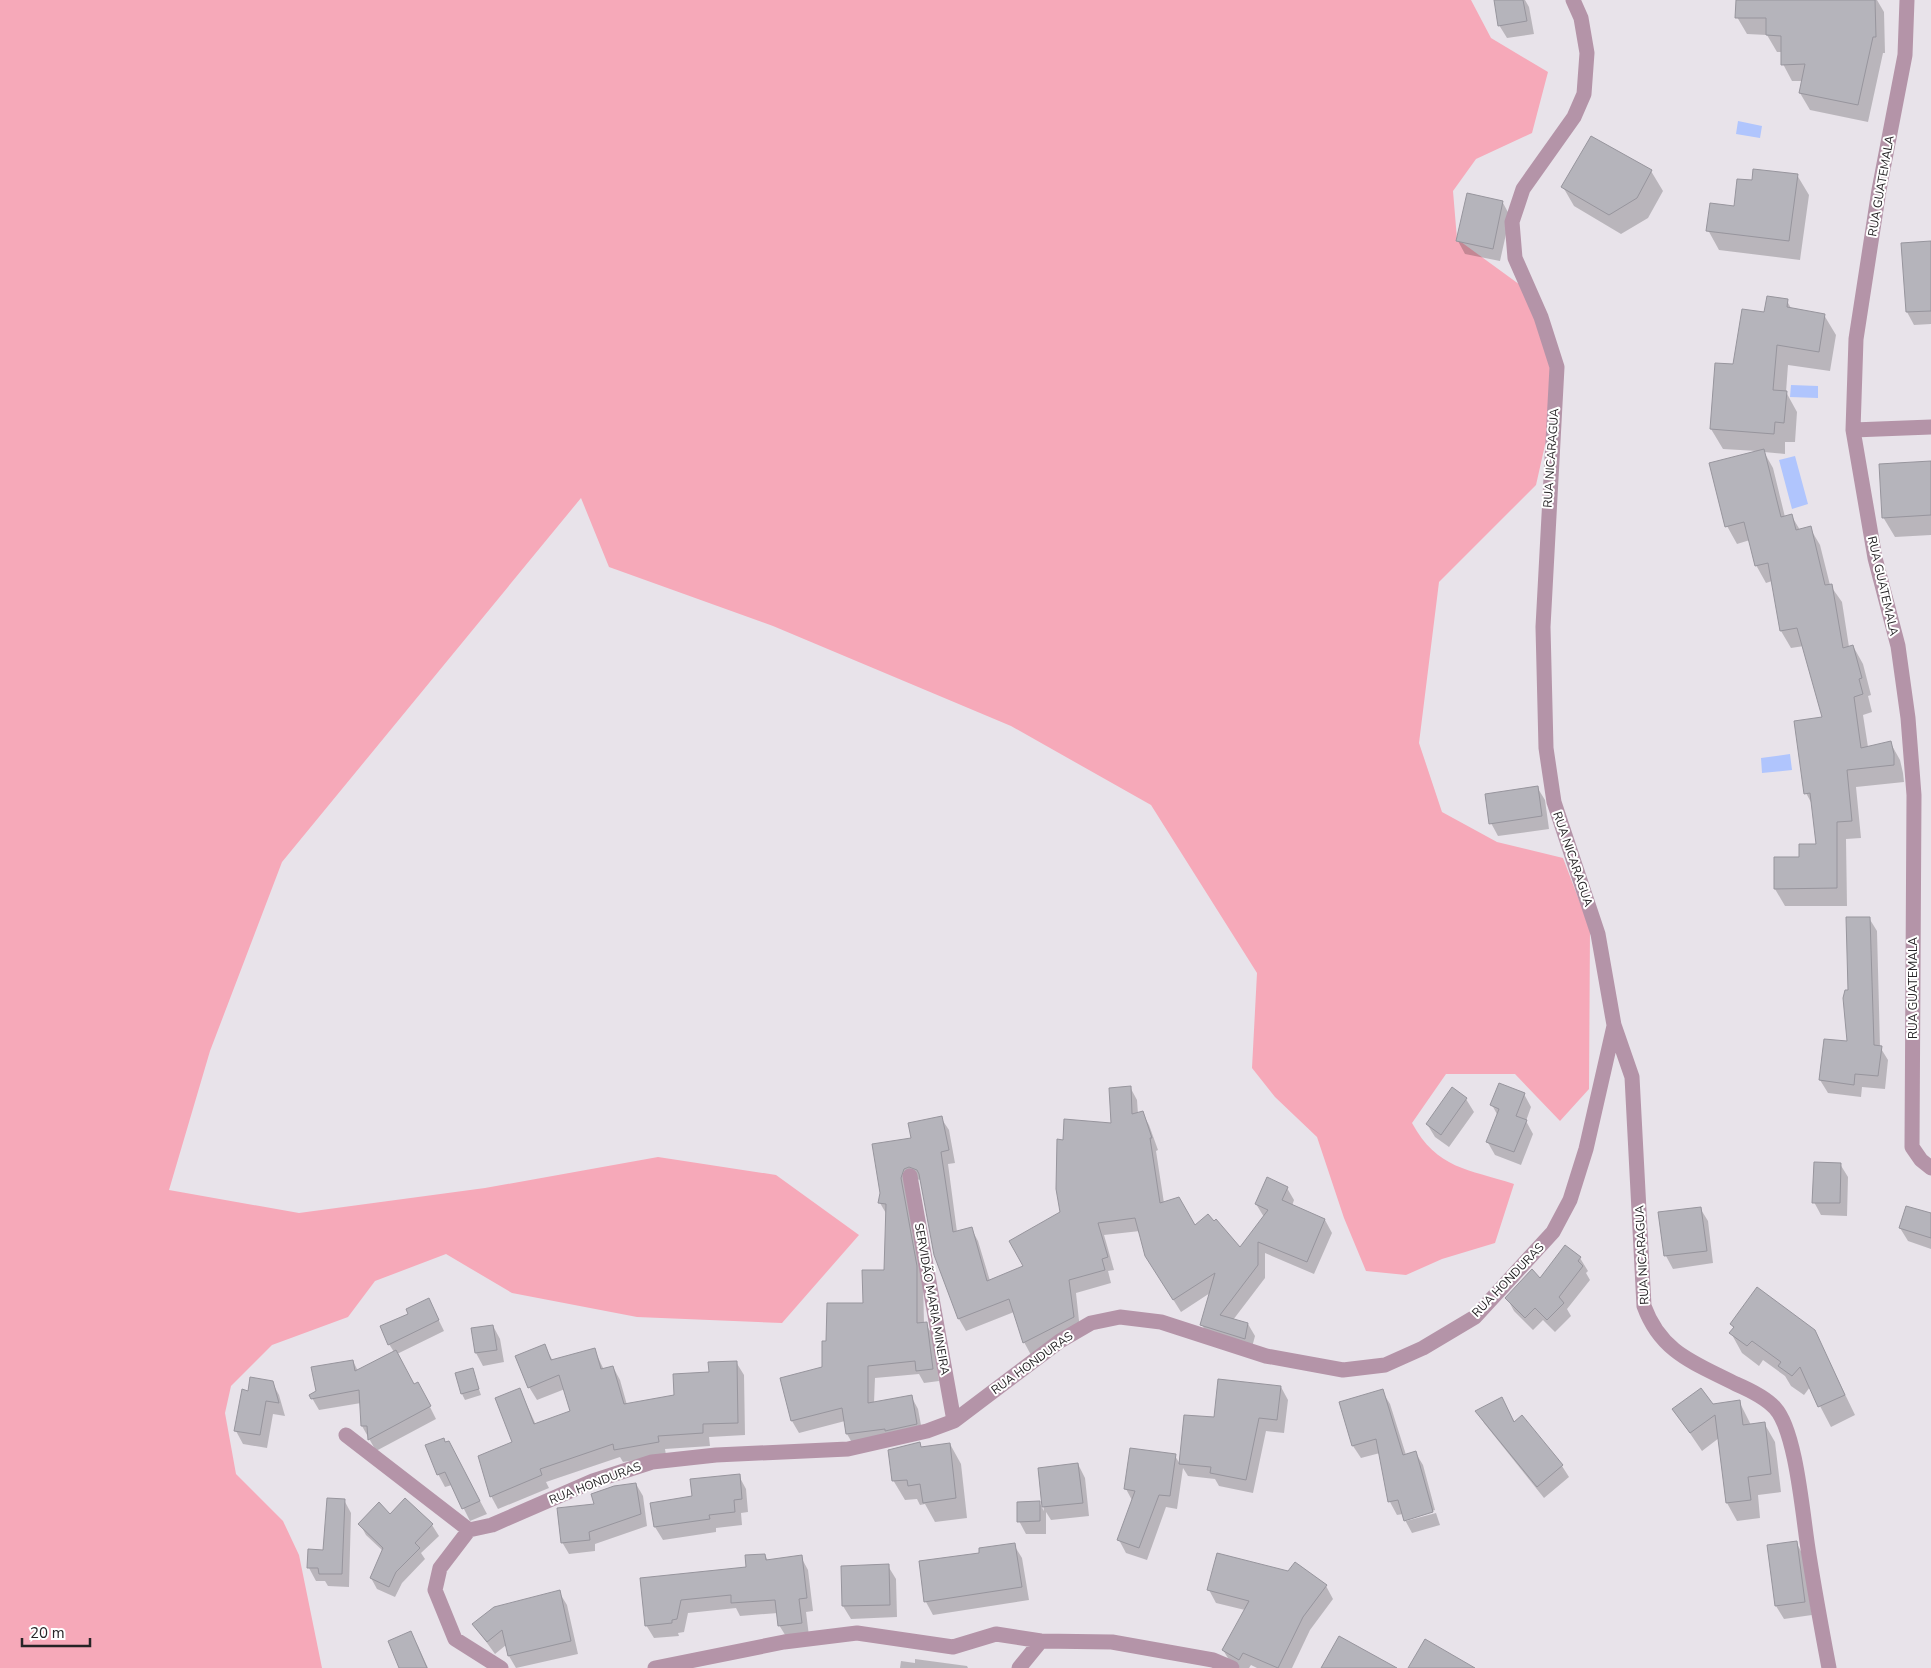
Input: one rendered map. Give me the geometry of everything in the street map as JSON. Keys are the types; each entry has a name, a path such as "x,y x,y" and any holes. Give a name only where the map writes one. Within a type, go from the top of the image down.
{"street":[{"name":"RUA NICARAGUA","path":"1573,0 1581,18 1587,53 1584,94 1574,117 1523,189 1512,222 1515,258 1541,318 1557,367 1543,627 1546,748 1554,802 1598,934 1614,1025 1632,1077 1644,1306 1651,1325 1663,1342 1696,1364 1754,1392 1775,1408 1787,1432 1795,1469 1829,1668"},
{"name":"RUA GUATEMALA","path":"1907,0 1906,55 1879,190 1856,339 1853,430 1875,558 1898,646 1908,718 1914,795 1912,1147 1920,1160 1931,1168"},
{"path":"1853,430 1931,427"},
{"name":"RUA HONDURAS","path":"469,1530 492,1525 592,1481 652,1462 716,1455 848,1450 927,1431 954,1421 1060,1341 1091,1323 1120,1317 1161,1322 1266,1356 1343,1370 1385,1364 1423,1348 1475,1316 1553,1232 1570,1200 1586,1149 1614,1025"},
{"name":"SERVIDÃO MARIA MINEIRA","path":"910,1176 954,1421"},
{"path":"346,1435 469,1530 440,1568 435,1590 455,1639 501,1668"},
{"path":"655,1668 784,1642 857,1633 953,1647 996,1634 1041,1641 1112,1642 1213,1660 1232,1668"},
{"path":"1019,1668 1041,1641"}],"shaded area":[{"path":"0,0 1471,0 1491,38 1548,72 1532,133 1476,159 1453,191 1457,239 1527,290 1558,387 1536,485 1439,582 1419,743 1442,812 1497,842 1563,858 1590,929 1589,1089 1560,1121 1515,1074 1446,1074 1412,1123 1432,1150 1443,1159 1468,1170 1514,1184 1495,1243 1442,1259 1406,1275 1366,1271 1344,1218 1317,1137 1275,1097 1252,1068 1257,973 1151,805 1011,726 773,626 609,567 581,498 282,862 210,1051 169,1190 299,1213 485,1188 658,1157 776,1175 859,1235 782,1323 637,1317 512,1293 446,1254 375,1281 348,1317 272,1345 231,1386 225,1413 236,1474 283,1521 299,1555 322,1668 0,1668"}],"water":[{"path":"1738,121 1762,126 1760,138 1736,134"},
{"path":"1791,385 1818,386 1818,398 1790,397"},
{"path":"1795,456 1808,504 1792,509 1779,460"},
{"path":"1790,754 1792,770 1762,773 1761,758"}],"building":[{"path":"1494,0 1523,0 1527,21 1498,26"},
{"path":"1736,0 1875,0 1876,37 1873,37 1858,105 1799,93 1805,64 1781,65 1781,36 1766,35 1766,18 1735,18"},
{"path":"1591,136 1652,170 1637,198 1609,215 1561,187"},
{"path":"1753,169 1798,174 1789,241 1706,231 1710,203 1734,206 1737,179 1752,180"},
{"path":"1467,193 1503,201 1493,249 1456,241"},
{"path":"1931,241 1931,311 1906,312 1901,243"},
{"path":"1767,296 1788,299 1787,307 1825,314 1819,352 1777,345 1773,390 1787,391 1784,423 1775,422 1774,434 1710,429 1715,363 1733,364 1742,309 1764,312"},
{"path":"1764,449 1781,517 1792,514 1796,530 1811,526 1825,585 1832,584 1843,648 1853,645 1862,678 1859,679 1863,694 1854,697 1861,748 1891,741 1894,754 1894,765 1847,770 1852,821 1837,822 1837,888 1774,889 1774,857 1799,857 1799,844 1816,844 1810,793 1804,794 1794,721 1822,717 1797,628 1780,631 1768,563 1755,566 1744,522 1725,527 1709,463"},
{"path":"1931,461 1931,515 1882,518 1879,464"},
{"path":"1538,786 1542,816 1489,824 1485,794"},
{"path":"1846,917 1870,917 1874,1045 1882,1046 1878,1076 1855,1074 1854,1085 1819,1080 1824,1039 1847,1041 1843,998 1845,990 1848,990"},
{"path":"1499,1083 1525,1093 1516,1116 1527,1120 1514,1152 1486,1142 1499,1109 1490,1105"},
{"path":"1131,1086 1132,1114 1143,1111 1152,1138 1150,1138 1160,1203 1179,1197 1195,1225 1208,1214 1214,1221 1216,1219 1240,1247 1268,1210 1255,1204 1267,1177 1288,1187 1282,1200 1325,1219 1307,1262 1258,1242 1258,1265 1220,1315 1248,1323 1245,1339 1200,1325 1215,1273 1173,1300 1145,1256 1135,1218 1098,1223 1108,1257 1102,1259 1105,1270 1069,1280 1074,1317 1023,1343 1009,1299 958,1319 934,1255 919,1174 917,1170 909,1167 904,1169 901,1178 917,1266 917,1323 927,1322 933,1369 916,1371 915,1361 868,1366 868,1403 912,1395 917,1424 885,1431 885,1429 846,1434 842,1408 791,1421 780,1378 822,1367 822,1341 826,1341 827,1303 863,1303 862,1270 884,1270 886,1204 878,1203 880,1193 872,1144 911,1138 908,1123 942,1116 949,1150 941,1152 953,1232 972,1227 987,1281 1023,1266 1009,1241 1060,1212 1056,1189 1057,1139 1063,1140 1064,1119 1111,1123 1109,1088"},
{"path":"1452,1087 1467,1098 1441,1135 1426,1124"},
{"path":"1814,1162 1841,1163 1840,1203 1812,1203"},
{"path":"1906,1206 1931,1213 1931,1238 1899,1228"},
{"path":"1701,1207 1707,1251 1664,1256 1658,1212"},
{"path":"1565,1245 1581,1257 1578,1261 1583,1266 1559,1297 1564,1303 1547,1320 1535,1308 1525,1318 1505,1298 1532,1269 1540,1278"},
{"path":"1757,1287 1815,1330 1845,1395 1818,1407 1800,1367 1792,1376 1778,1366 1781,1362 1752,1341 1747,1346 1729,1333 1734,1327 1730,1324"},
{"path":"429,1298 439,1320 388,1345 380,1326 408,1314 406,1309"},
{"path":"493,1325 497,1350 475,1353 471,1328"},
{"path":"545,1344 551,1360 595,1348 601,1369 613,1366 624,1404 674,1395 673,1374 709,1372 708,1362 737,1361 738,1423 703,1424 703,1433 658,1436 659,1442 614,1450 613,1444 540,1469 542,1475 490,1497 478,1456 512,1442 495,1398 520,1388 534,1424 570,1411 559,1375 528,1388 515,1356"},
{"path":"396,1350 414,1384 418,1382 431,1406 368,1440 367,1426 361,1426 359,1390 311,1399 309,1395 316,1391 311,1367 353,1360 355,1371"},
{"path":"473,1368 479,1389 461,1394 455,1373"},
{"path":"250,1377 273,1381 279,1403 266,1401 260,1435 234,1431 242,1389 248,1391"},
{"path":"1218,1379 1281,1386 1277,1420 1259,1418 1246,1480 1210,1473 1211,1467 1179,1464 1184,1415 1214,1417"},
{"path":"1701,1388 1713,1404 1740,1400 1743,1425 1765,1422 1771,1474 1748,1477 1751,1500 1726,1503 1715,1415 1690,1433 1672,1409"},
{"path":"1383,1389 1403,1455 1416,1451 1433,1512 1404,1521 1398,1500 1388,1502 1376,1439 1352,1446 1339,1402"},
{"path":"1502,1397 1514,1422 1522,1415 1563,1465 1537,1487 1475,1411"},
{"path":"444,1438 445,1442 449,1441 480,1501 462,1509 445,1472 437,1475 425,1445"},
{"path":"920,1442 921,1447 950,1443 956,1498 923,1503 920,1484 908,1486 907,1480 892,1481 888,1450"},
{"path":"1130,1448 1176,1454 1170,1496 1159,1495 1139,1548 1117,1540 1135,1491 1124,1489"},
{"path":"1078,1463 1083,1503 1042,1507 1038,1468"},
{"path":"740,1474 742,1499 734,1500 735,1512 709,1515 710,1519 654,1527 650,1503 692,1496 690,1479"},
{"path":"636,1483 641,1514 589,1532 590,1540 561,1543 557,1508 594,1504 591,1494 614,1486"},
{"path":"327,1498 345,1499 342,1574 319,1574 318,1568 307,1568 308,1549 323,1550"},
{"path":"405,1498 433,1524 415,1543 420,1548 396,1572 389,1587 370,1578 383,1548 358,1524 379,1502 390,1514"},
{"path":"1040,1501 1040,1521 1017,1522 1017,1502"},
{"path":"1797,1541 1805,1602 1775,1606 1767,1545"},
{"path":"1015,1543 1022,1587 924,1602 919,1561 979,1553 979,1548"},
{"path":"1217,1553 1288,1571 1295,1562 1327,1585 1303,1617 1278,1668 1243,1653 1239,1660 1222,1650 1249,1601 1207,1590"},
{"path":"765,1554 766,1560 802,1555 807,1598 799,1599 802,1623 778,1626 775,1600 731,1603 731,1595 681,1600 677,1619 672,1620 672,1623 645,1626 640,1578 746,1567 745,1555"},
{"path":"889,1564 890,1605 842,1606 841,1566"},
{"path":"560,1590 571,1641 508,1656 502,1630 487,1642 472,1624 494,1607"},
{"path":"411,1631 427,1668 399,1668 388,1641"},
{"path":"1339,1636 1397,1668 1321,1668"},
{"path":"1425,1639 1475,1668 1408,1668"}]}
